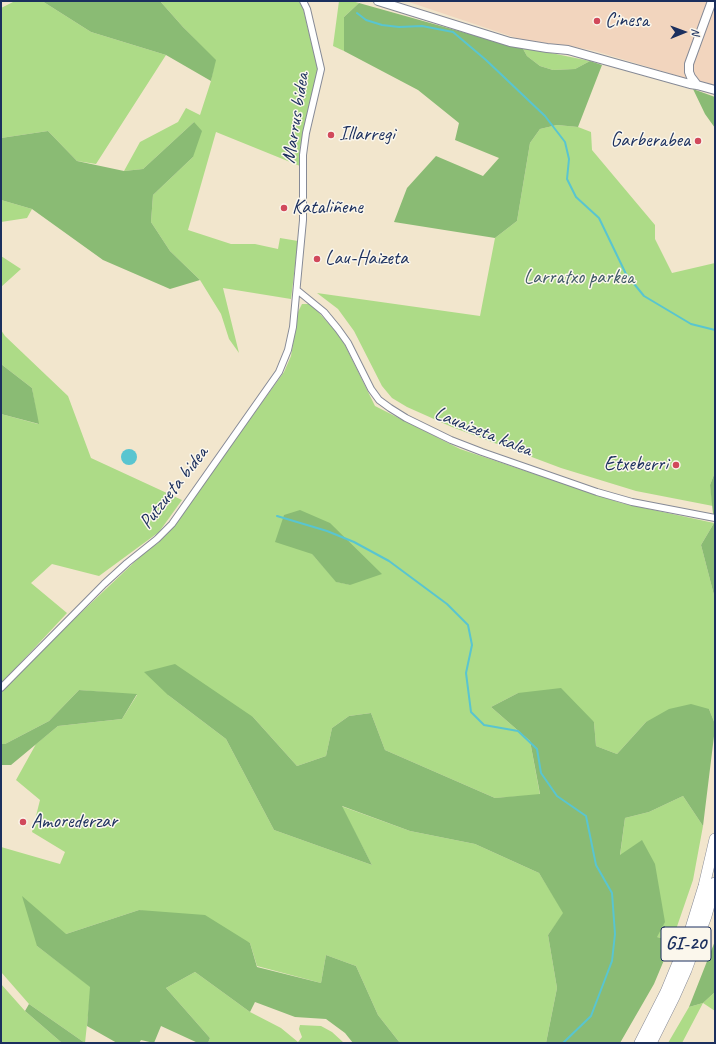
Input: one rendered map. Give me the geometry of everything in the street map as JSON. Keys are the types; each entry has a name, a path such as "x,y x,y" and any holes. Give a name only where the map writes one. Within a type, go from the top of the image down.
{"highway":[{"name":"GI-20","path":"640,1043 666,992 687,941 704,886 715,839"},
{"name":"GI-20","path":"652,1043 686,970 706,916 715,883"}],"street":[{"name":"Marrus bidea","path":"297,290 303,220 303,155 306,133 321,69 307,9 303,1"},
{"path":"378,1 510,42 568,50 715,90"},
{"path":"697,85 689,72 690,64 712,1"},
{"name":"Lauaizeta kalea","path":"297,290 324,312 342,333 371,389 379,400 406,418 451,440 476,450 597,492 632,502 715,518"},
{"name":"Putzueta bidea","path":"1,688 104,584 157,539 172,524 279,372 288,350 293,327 297,290"},
{"path":"295,309 301,300 309,299"}],"shaded area":[{"path":"406,1 715,1 715,87 595,51 570,46 522,40"}],"green space":[{"path":"15,1 42,1 91,32 166,55 96,164 77,161 48,131 1,138 1,8"},
{"path":"42,1 160,1 183,27 216,60 211,81 166,55 91,32"},
{"path":"160,1 299,1 303,8 318,71 300,148 300,166 216,132 188,230 231,244 255,244 278,249 280,238 298,241 291,299 223,288 239,353 229,339 221,314 200,280 170,251 151,222 153,195 193,157 194,122 143,169 124,171 140,142 178,122 186,108 200,115 211,81 215,60"},
{"path":"339,1 352,1 359,3 344,17 344,51 333,46"},
{"path":"359,3 498,42 522,47 527,56 540,66 553,70 575,69 590,61 602,65 578,127 557,125 540,129 530,143 517,221 495,238 394,222 407,188 436,156 483,176 499,158 455,140 459,123 418,90 344,51 344,17"},
{"path":"522,47 590,61 575,69 553,70 540,66 527,56"},
{"path":"693,89 715,97 715,128 705,114"},
{"path":"194,122 202,131 193,157 153,195 151,222 170,251 200,280 170,289 103,260 32,209 1,200 1,138 48,131 77,161 124,171 143,169"},
{"name":"Larratxo parkea","path":"557,125 578,127 591,132 592,150 655,225 655,239 672,273 715,263 715,472 710,485 713,506 636,491 561,468 452,427 407,407 392,398 382,386 354,331 338,309 317,293 480,316 495,238 517,221 530,143 540,129"},
{"path":"1,200 32,209 27,218 1,222"},
{"path":"1,256 21,269 1,287"},
{"path":"302,304 311,304 341,337 375,406 460,449 621,503 714,523 701,545 715,599 715,724 709,709 646,722 617,754 596,746 594,722 518,693 491,707 530,741 540,795 495,798 385,750 371,713 349,716 332,728 326,756 297,766 253,717 168,695 226,739 274,830 372,865 341,806 410,831 475,844 539,873 564,913 548,935 557,988 546,1043 400,1043 378,1015 356,966 326,955 321,983 257,966 250,943 139,910 66,934 37,946 91,987 85,1043 29,1004 1,972 1,847 60,864 65,852 32,832 40,800 16,780 36,744 58,726 122,719 137,695 79,690 49,721 5,744 1,744 1,693 11,680 69,624 144,553 158,543 167,534 284,372 291,356 298,312","holes":["312,554 351,585 337,582"]},
{"path":"1,330 5,336 68,396 91,458 182,500 159,532 99,576 52,564 31,583 67,613 1,684 1,414 38,424 32,388 1,364"},
{"path":"1,364 32,388 39,424 1,414"},
{"path":"715,472 715,599 701,545 714,523 710,485"},
{"path":"300,510 330,523 382,574 350,585 336,582 312,554 275,542 284,515"},
{"path":"175,664 253,717 297,766 326,756 332,728 349,716 371,713 385,750 495,798 540,794 530,741 491,707 518,693 561,688 594,722 596,746 617,754 646,722 669,709 691,704 709,709 715,724 715,728 703,826 683,796 649,812 625,818 620,855 642,840 655,864 665,922 657,937 672,941 654,984 620,1043 546,1043 557,988 548,935 563,913 539,873 475,844 410,831 342,806 372,865 274,830 226,739 168,695 144,672"},
{"path":"79,690 137,694 122,719 58,726 11,765 1,765 1,744 5,744 49,721"},
{"path":"683,796 703,826 693,880 672,941 657,937 642,841 620,856 625,818 649,812"},
{"path":"22,896 66,934 139,910 205,915 250,943 257,967 321,983 326,955 356,966 378,1015 400,1043 353,1043 345,1033 326,1019 295,1017 255,1002 250,1012 195,972 166,988 210,1038 208,1043 198,1043 161,1026 154,1043 141,1040 139,1043 117,1043 87,1026 90,987 37,946"},
{"path":"715,941 715,992 703,1003 689,1007"},
{"path":"195,972 250,1012 281,1028 298,1042 302,1037 299,1029 300,1025 321,1026 332,1032 344,1043 208,1043 210,1038 166,988"},
{"path":"1,984 25,1011 62,1043 1,1043"},
{"path":"715,992 715,1011 703,1003"},
{"path":"703,1003 682,1043 668,1043 689,1007"},
{"path":"29,1004 85,1043 62,1043 25,1011"}],"water":[{"path":"129,449 136,454 137,457 132,464 129,465 122,460 121,457 126,450"}],"waterway":[{"path":"357,13 366,20 382,25 399,27 422,26 453,32 486,60 545,116 565,142 569,159 567,179 576,197 599,218 626,274 644,296 691,324 715,330"},
{"path":"277,516 327,531 354,542 389,561 447,604 468,625 472,645 466,673 471,712 484,725 518,731 537,749 541,773 557,796 586,816 596,865 612,893 615,934 612,961 591,1016 563,1043"}],"place":[{"name":"Cinesa","path":"597,21"},
{"name":"Illarregi","path":"331,135"},
{"name":"Garberabea","path":"698,141"},
{"name":"Kataliñene","path":"284,208"},
{"name":"Lau-Haizeta","path":"317,259"},
{"name":"Etxeberri","path":"676,465"},
{"name":"Amorederzar","path":"23,822"}]}
